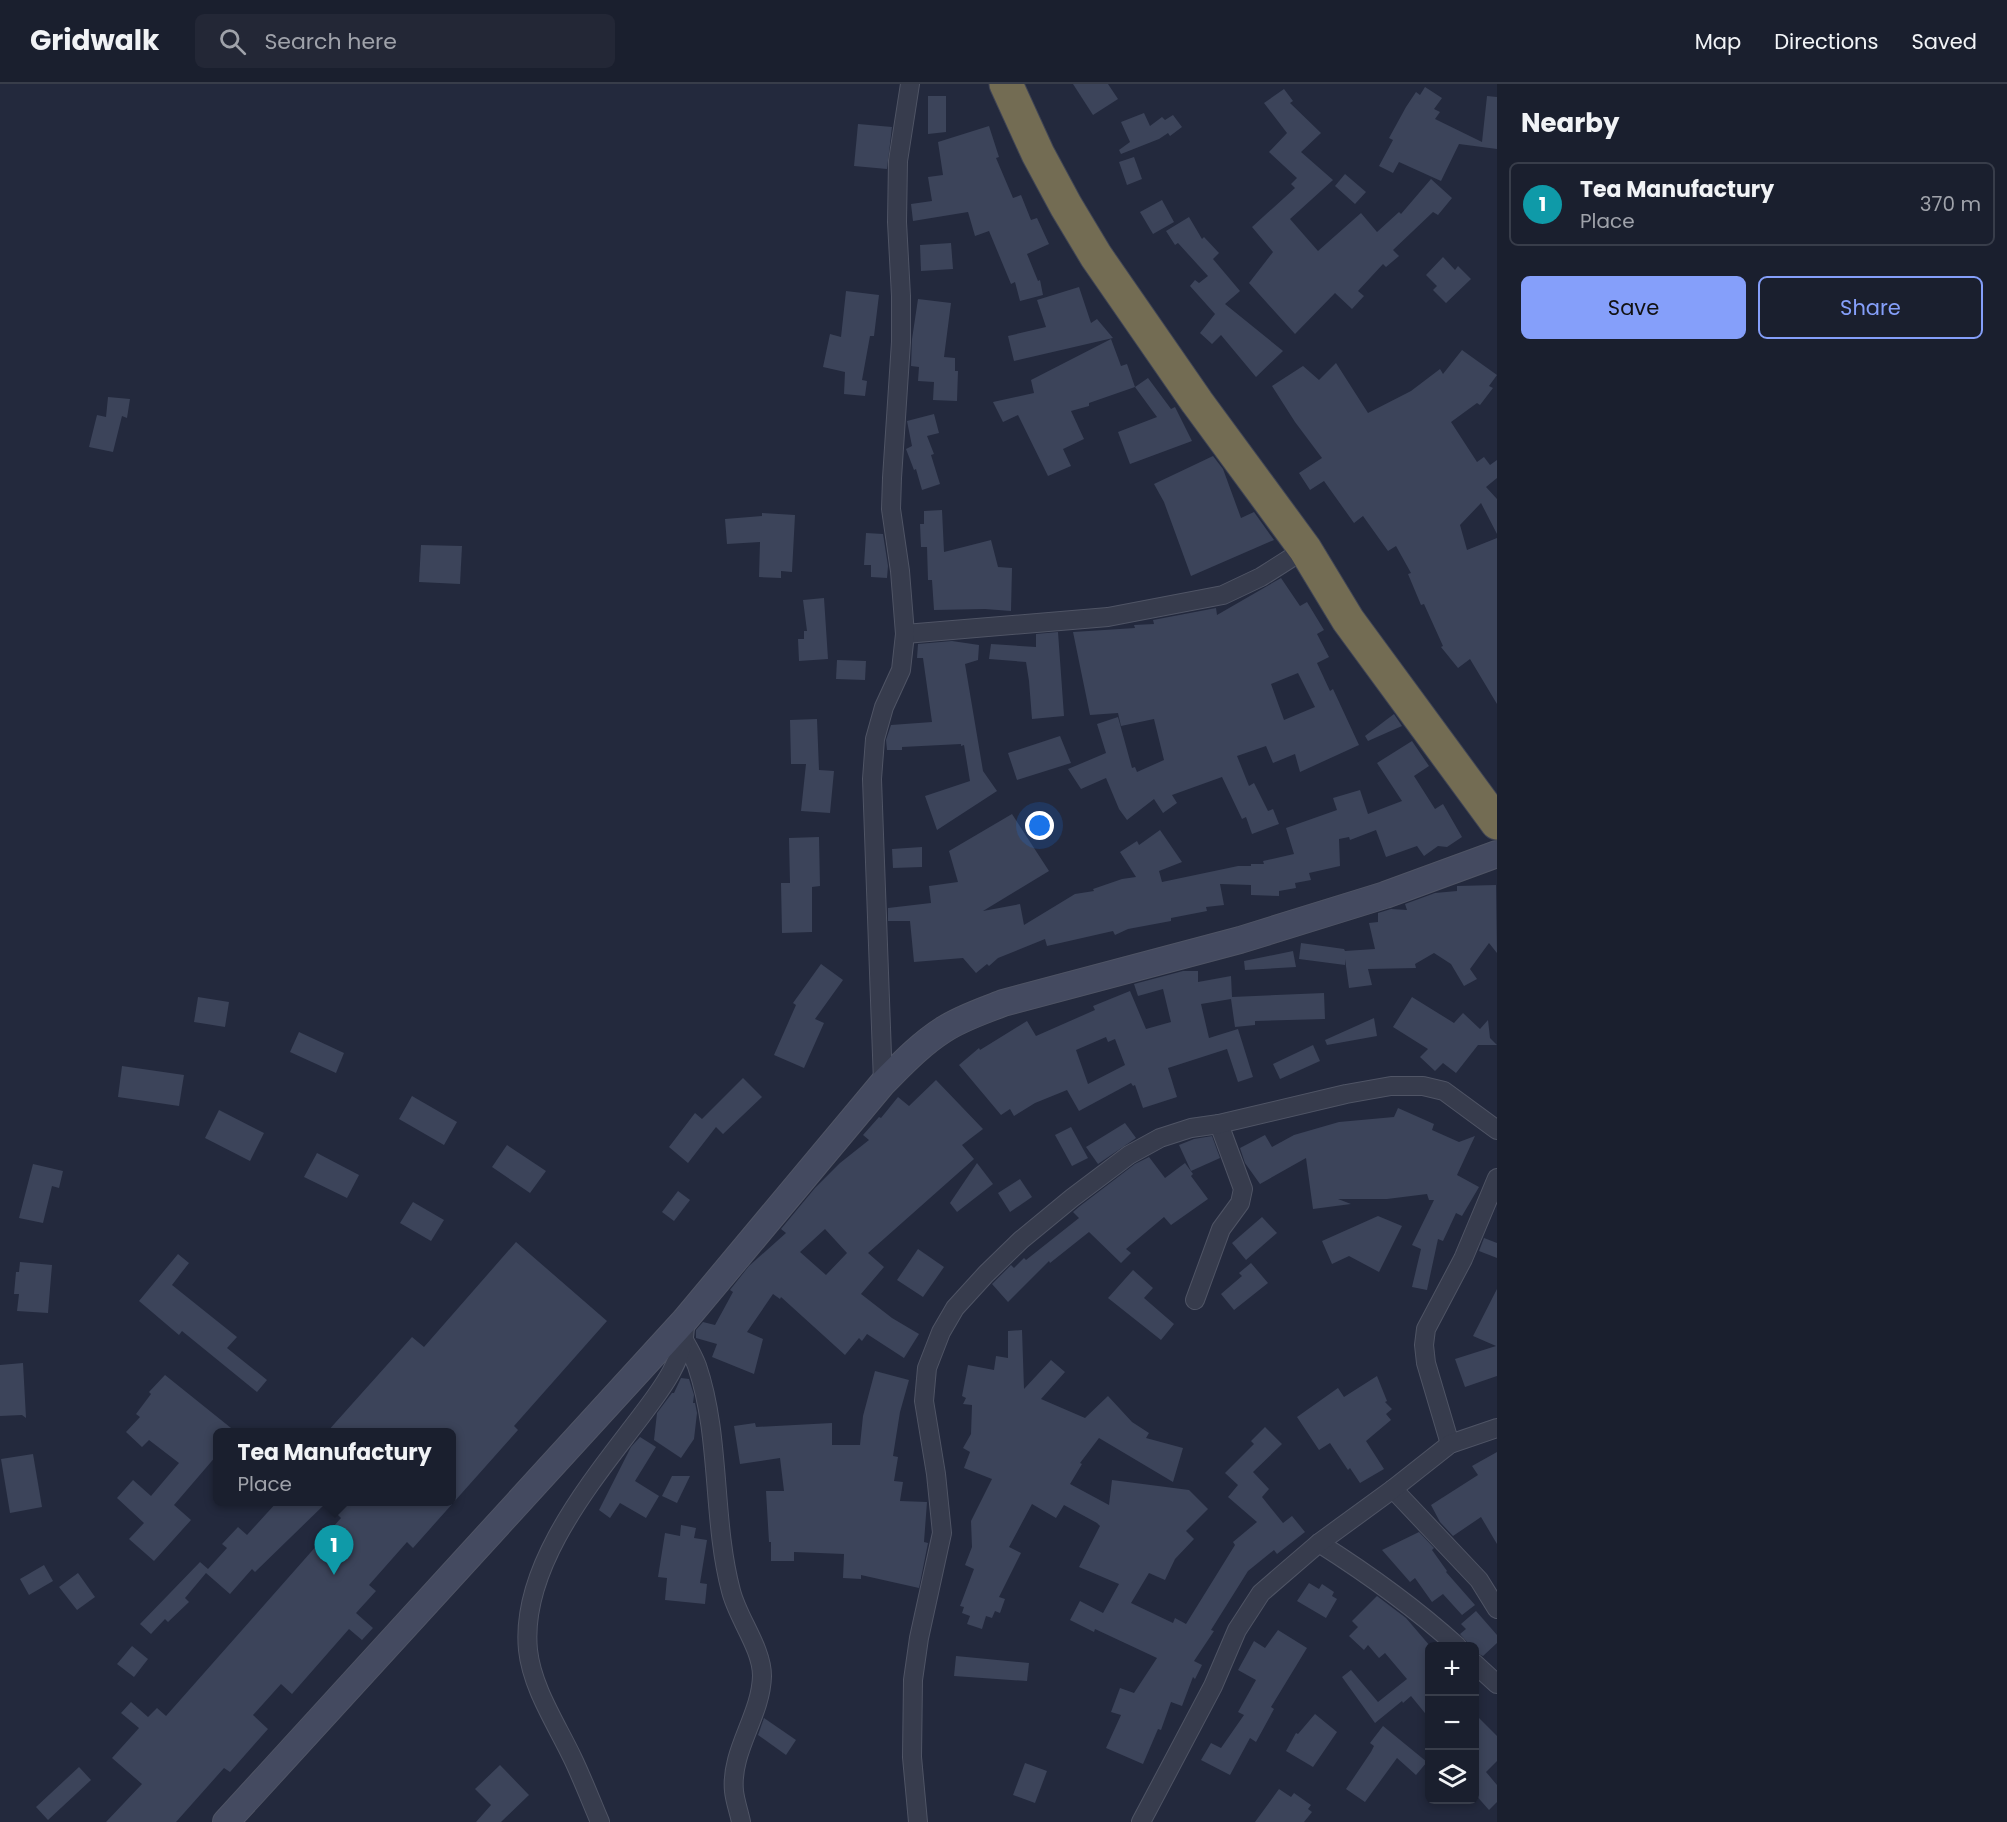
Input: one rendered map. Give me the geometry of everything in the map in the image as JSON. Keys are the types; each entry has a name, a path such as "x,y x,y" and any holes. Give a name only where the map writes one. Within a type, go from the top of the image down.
{"highway":[{"path":"1006,84 1038,154 1096,256 1190,393 1305,549 1348,620 1497,823"}],"street":[{"path":"883,1083 872,779 875,739 884,707 901,670 905,634 900,571 891,510 891,489 901,342 897,222 898,161 910,84"},
{"path":"905,634 1108,617 1223,595 1261,577 1305,549"},
{"path":"226,1822 685,1331 883,1083 919,1048 943,1029 1003,1003 1240,940 1385,895 1497,854"},
{"path":"918,1822 912,1757 913,1680 919,1638 942,1533 936,1474 924,1401 927,1368 941,1332 955,1308 1021,1240 1081,1190 1129,1155 1160,1138 1191,1128 1219,1124 1346,1094 1391,1086 1423,1086 1444,1092 1497,1130"},
{"path":"1195,1300 1221,1229 1240,1203 1243,1189 1219,1124"},
{"path":"1450,1444 1426,1362 1424,1345 1426,1329 1463,1259 1497,1178"},
{"path":"600,1822 535,1679 528,1652 527,1625 540,1578 555,1541 572,1510 653,1400 679,1358 685,1331"},
{"path":"685,1331 697,1365 708,1413 723,1550 731,1592 745,1628 759,1654 762,1676 757,1705 734,1773 734,1791 741,1822"},
{"path":"1141,1822 1214,1686 1237,1630 1261,1593 1319,1543 1450,1444 1497,1428"},
{"path":"1393,1489 1479,1580 1497,1609"},
{"path":"1319,1543 1355,1565 1418,1611 1452,1642"},
{"path":"1479,1668 1497,1684"}],"building":[{"path":"1073,84 1108,84 1118,99 1093,115"},
{"path":"1425,87 1442,98 1434,109 1440,112 1435,119 1482,142 1487,96 1497,97 1497,149 1459,144 1441,181 1399,162 1393,173 1379,166 1393,140 1389,138 1406,107 1416,92 1420,95"},
{"path":"1284,89 1293,101 1290,103 1321,133 1301,152 1333,180 1290,219 1318,251 1361,213 1377,232 1399,212 1401,214 1431,179 1452,198 1438,215 1433,212 1393,250 1399,256 1386,267 1383,264 1358,291 1364,296 1352,309 1335,293 1295,334 1249,283 1273,252 1252,227 1295,188 1291,184 1297,178 1269,152 1287,133 1264,103"},
{"path":"928,96 946,96 946,132 928,134"},
{"path":"1144,113 1150,126 1162,117 1165,120 1173,115 1182,127 1170,136 1168,133 1159,139 1121,154 1119,150 1130,142 1121,122"},
{"path":"858,124 892,127 887,169 854,166"},
{"path":"989,126 999,157 996,158 1013,198 1021,195 1031,220 1037,218 1049,244 1027,254 1038,281 1040,280 1043,295 1020,301 1015,282 1011,284 989,231 975,236 968,212 913,221 911,204 932,201 928,177 943,175 938,142"},
{"path":"1134,157 1142,179 1127,185 1119,162"},
{"path":"1345,174 1366,192 1355,204 1335,186"},
{"path":"1162,200 1174,222 1153,234 1140,212"},
{"path":"1189,217 1202,239 1204,237 1219,253 1213,259 1240,291 1225,304 1283,351 1256,377 1221,335 1212,344 1200,333 1215,314 1190,286 1195,280 1199,283 1208,276 1178,243 1175,245 1166,231"},
{"path":"951,243 953,269 921,271 920,245"},
{"path":"1443,257 1455,270 1458,266 1471,279 1446,303 1433,290 1437,286 1426,275"},
{"path":"1079,287 1091,323 1097,319 1113,338 1014,361 1008,336 1046,327 1037,300"},
{"path":"846,291 879,295 874,336 870,336 862,380 867,381 865,396 844,394 845,372 823,367 830,334 841,337"},
{"path":"918,299 951,303 944,357 955,358 955,371 958,371 957,401 933,400 934,382 918,381 919,367 911,366 912,339"},
{"path":"1111,339 1121,366 1127,364 1135,387 1071,411 1084,439 1063,449 1071,466 1048,476 1018,415 1003,422 993,402 1034,393 1031,380"},
{"path":"1462,350 1497,375 1489,386 1493,388 1480,405 1477,403 1451,422 1477,462 1484,457 1490,465 1497,460 1497,478 1486,487 1497,499 1497,534 1481,503 1460,525 1467,550 1497,538 1497,704 1470,659 1458,668 1441,647 1443,646 1424,604 1421,605 1408,574 1411,573 1396,546 1388,551 1363,516 1354,523 1324,481 1310,490 1299,473 1322,458 1272,386 1303,366 1319,380 1336,363 1368,413 1411,391 1440,369 1443,374"},
{"path":"1148,378 1171,409 1175,407 1192,441 1130,464 1118,432 1157,417 1135,387"},
{"path":"108,397 130,399 127,418 122,416 113,452 89,447 97,415 106,417"},
{"path":"934,414 939,433 927,436 934,454 931,455 940,484 922,490 916,469 914,470 906,449 912,446 907,421"},
{"path":"1213,456 1223,469 1241,518 1254,512 1274,540 1191,576 1164,502 1154,484"},
{"path":"942,510 944,552 991,540 998,567 1012,568 1011,611 934,610 932,580 928,580 927,547 921,547 920,524 924,524 924,511"},
{"path":"762,513 795,515 792,572 781,571 781,578 759,577 760,542 727,544 725,519 762,516"},
{"path":"866,533 883,534 888,566 887,578 871,577 871,565 864,565"},
{"path":"421,545 462,546 460,584 419,582"},
{"path":"1281,578 1300,606 1307,602 1324,630 1317,634 1329,657 1317,663 1330,691 1333,689 1359,745 1300,772 1295,754 1273,763 1266,746 1237,756 1249,786 1254,783 1268,811 1273,809 1279,824 1252,834 1246,817 1242,819 1222,777 1172,795 1177,803 1163,813 1154,799 1127,820 1119,809 1106,778 1081,789 1068,769 1106,753 1097,724 1118,717 1132,768 1135,767 1137,772 1164,760 1154,719 1121,726 1118,713 1090,715 1073,632 1135,628 1134,625 1154,624 1153,620 1216,608 1217,615","holes":["1298,673 1315,707 1284,720 1271,684"]},
{"path":"824,598 828,659 799,661 798,639 804,639 804,631 807,631 803,600"},
{"path":"1058,632 1064,716 1032,719 1026,662 989,659 991,644 1036,647 1036,634"},
{"path":"952,641 979,645 978,660 965,664 983,771 997,791 937,830 925,796 970,781 964,745 902,747 902,750 887,750 886,740 891,725 932,722 923,658 917,658 918,644"},
{"path":"837,660 866,661 865,680 836,679"},
{"path":"1394,714 1402,726 1368,741 1365,736"},
{"path":"817,719 819,770 834,771 830,813 801,811 806,764 791,764 790,720"},
{"path":"1060,736 1071,763 1017,780 1008,753"},
{"path":"1412,741 1429,766 1414,776 1435,809 1443,804 1462,837 1447,847 1438,846 1424,856 1417,846 1386,857 1376,830 1350,840 1349,837 1339,839 1340,866 1309,873 1311,880 1295,883 1296,888 1279,891 1279,896 1251,895 1251,885 1220,884 1224,905 1206,907 1207,911 1128,929 1115,935 1113,931 1047,946 1045,939 998,958 976,973 963,958 914,962 910,921 888,921 888,908 931,903 929,886 958,882 949,851 1012,814 1049,871 983,911 1020,904 1024,925 1075,894 1094,891 1093,889 1122,879 1136,877 1120,852 1137,841 1139,845 1160,830 1182,862 1159,871 1162,882 1238,866 1264,864 1263,861 1294,854 1286,828 1337,810 1333,798 1360,790 1368,814 1402,801 1377,763"},
{"path":"819,837 820,886 812,887 812,932 782,933 781,883 790,883 789,838"},
{"path":"922,847 922,867 893,868 892,849"},
{"path":"1496,885 1497,953 1489,943 1470,969 1477,979 1464,986 1451,964 1434,953 1415,964 1416,968 1368,969 1372,985 1349,988 1345,959 1345,965 1299,959 1301,943 1345,951 1375,949 1369,923 1378,922 1378,913 1391,909 1407,910 1405,904 1435,893 1457,891 1457,886"},
{"path":"1293,951 1296,967 1245,970 1244,961"},
{"path":"821,964 843,980 815,1019 824,1023 804,1068 774,1055 796,1005 793,1003"},
{"path":"1183,971 1198,971 1198,982 1231,976 1232,997 1324,993 1325,1019 1255,1021 1255,1025 1235,1027 1231,999 1201,1004 1209,1038 1238,1029 1253,1077 1238,1082 1227,1049 1168,1068 1177,1097 1143,1108 1135,1085 1131,1083 1079,1111 1067,1090 1035,1103 1014,1116 1010,1109 1001,1115 959,1065 979,1048 980,1050 1027,1021 1036,1036 1095,1010 1093,1006 1130,991 1146,1029 1171,1022 1163,989 1138,996 1134,984","holes":["1106,1037 1108,1042 1115,1039 1125,1065 1088,1084 1076,1050"]},
{"path":"198,997 229,1002 225,1027 194,1022"},
{"path":"1412,997 1454,1023 1463,1013 1480,1029 1488,1020 1490,1038 1497,1045 1478,1045 1456,1073 1443,1063 1435,1071 1420,1057 1428,1049 1393,1027"},
{"path":"1374,1018 1377,1036 1327,1045 1325,1040"},
{"path":"299,1032 344,1053 336,1073 290,1052"},
{"path":"1313,1045 1320,1061 1280,1079 1273,1064"},
{"path":"122,1066 184,1075 179,1106 118,1097"},
{"path":"743,1078 762,1097 723,1134 716,1127 688,1163 669,1147 695,1113 702,1119"},
{"path":"936,1080 983,1129 962,1145 974,1159 868,1253 884,1267 861,1294 892,1318 919,1334 904,1358 867,1334 862,1341 859,1338 845,1355 781,1297 780,1299 773,1294 747,1332 763,1339 754,1374 712,1357 717,1344 696,1338 696,1330 703,1322 715,1325 733,1292 730,1290 749,1266 786,1233 781,1229 815,1188 840,1163 869,1140 863,1135 898,1097 909,1106","holes":["825,1229 847,1253 826,1275 800,1252"]},
{"path":"412,1096 457,1122 444,1145 399,1119"},
{"path":"1398,1108 1434,1124 1432,1130 1459,1142 1475,1136 1457,1175 1479,1187 1462,1216 1456,1213 1443,1241 1438,1239 1427,1290 1412,1287 1421,1249 1412,1245 1434,1200 1429,1200 1427,1194 1387,1199 1338,1199 1351,1204 1313,1209 1306,1158 1260,1184 1245,1163 1240,1148 1265,1135 1272,1147 1294,1135 1339,1122 1394,1117"},
{"path":"219,1110 264,1133 250,1161 205,1138"},
{"path":"1125,1123 1136,1138 1098,1164 1086,1147"},
{"path":"1071,1127 1088,1158 1072,1166 1055,1135"},
{"path":"1212,1136 1220,1158 1191,1171 1179,1145 1194,1139"},
{"path":"507,1145 546,1171 530,1193 492,1167"},
{"path":"317,1153 359,1175 347,1198 304,1177"},
{"path":"1149,1157 1165,1178 1185,1163 1193,1174 1191,1176 1208,1199 1171,1225 1164,1217 1126,1249 1131,1253 1121,1263 1089,1232 1050,1263 1049,1261 1008,1302 992,1284 1011,1265 1014,1268 1024,1258 1026,1260 1079,1218 1073,1212 1080,1206 1135,1164"},
{"path":"977,1163 993,1184 957,1212 950,1203"},
{"path":"33,1164 63,1171 59,1188 52,1186 43,1223 19,1218"},
{"path":"1020,1179 1032,1197 1010,1212 998,1193"},
{"path":"678,1191 690,1200 674,1221 662,1212"},
{"path":"413,1202 444,1220 431,1241 400,1223"},
{"path":"1378,1216 1402,1226 1379,1272 1349,1256 1332,1264 1322,1241"},
{"path":"1262,1217 1277,1233 1246,1260 1232,1243"},
{"path":"1484,1238 1497,1243 1497,1258 1479,1251"},
{"path":"516,1242 607,1321 514,1426 518,1430 456,1500 456,1428 331,1428 412,1337 424,1347"},
{"path":"918,1249 944,1267 923,1297 897,1280"},
{"path":"178,1254 189,1263 172,1285 237,1337 227,1348 267,1380 257,1392 182,1331 179,1335 139,1301"},
{"path":"20,1262 52,1265 48,1313 17,1311 19,1294 14,1294 16,1272 19,1272"},
{"path":"1251,1263 1268,1283 1234,1310 1221,1294 1242,1276 1239,1273"},
{"path":"1133,1270 1153,1288 1144,1298 1174,1324 1161,1340 1108,1298"},
{"path":"1497,1289 1497,1376 1465,1387 1455,1359 1496,1346 1473,1336"},
{"path":"1022,1330 1024,1389 1051,1360 1065,1372 1041,1399 1085,1418 1108,1396 1132,1422 1149,1433 1146,1438 1183,1448 1173,1482 1099,1438 1080,1463 1082,1464 1070,1484 1109,1505 1112,1480 1189,1490 1208,1509 1186,1531 1194,1539 1175,1559 1165,1580 1149,1573 1131,1603 1173,1623 1175,1618 1186,1624 1235,1545 1233,1542 1257,1522 1228,1497 1238,1485 1225,1473 1254,1444 1251,1441 1265,1427 1282,1444 1253,1472 1269,1489 1262,1497 1283,1523 1292,1516 1305,1532 1277,1554 1274,1550 1248,1571 1194,1661 1202,1665 1195,1679 1193,1677 1182,1706 1171,1702 1161,1730 1158,1729 1143,1764 1106,1748 1121,1715 1111,1712 1120,1688 1134,1693 1157,1658 1070,1620 1080,1601 1103,1613 1119,1584 1079,1567 1100,1526 1097,1523 1064,1505 1056,1518 1032,1504 1009,1547 1021,1553 999,1597 1005,1599 1000,1613 995,1611 992,1618 986,1616 982,1629 967,1624 970,1616 962,1613 964,1607 960,1606 974,1569 965,1565 972,1547 971,1521 992,1479 964,1468 970,1452 963,1448 971,1434 972,1405 963,1404 966,1398 962,1396 968,1365 994,1370 996,1356 1008,1358 1008,1331"},
{"path":"23,1363 26,1418 22,1415 0,1416 0,1365"},
{"path":"875,1371 909,1380 900,1412 893,1456 898,1457 894,1481 903,1482 900,1501 927,1502 924,1542 928,1543 919,1588 861,1575 861,1579 843,1578 844,1554 794,1552 794,1561 771,1561 766,1491 784,1491 780,1458 740,1464 734,1426 755,1423 756,1427 832,1423 832,1445 860,1445 863,1416"},
{"path":"165,1375 231,1428 213,1428 213,1460 174,1505 191,1520 154,1561 129,1539 144,1523 117,1498 133,1480 151,1496 179,1463 149,1440 142,1447 126,1432 140,1417 136,1414 151,1394 149,1392"},
{"path":"1377,1376 1387,1401 1385,1402 1392,1409 1386,1414 1391,1420 1366,1441 1384,1469 1360,1483 1330,1443 1319,1450 1297,1417 1338,1388 1344,1397"},
{"path":"681,1378 689,1379 697,1413 694,1439 681,1458 654,1440 657,1413 674,1393"},
{"path":"640,1437 656,1447 635,1481 659,1496 646,1518 620,1503 610,1518 599,1510 631,1447"},
{"path":"1497,1452 1497,1544 1481,1517 1453,1536 1440,1522 1431,1505 1478,1475 1472,1466"},
{"path":"33,1454 42,1507 10,1513 1,1459"},
{"path":"672,1476 690,1476 677,1503 662,1496"},
{"path":"273,1506 323,1506 255,1572 252,1569 230,1594 206,1573 185,1598 189,1602 168,1622 165,1619 151,1634 140,1624 200,1562 208,1569 227,1548 222,1544 238,1527 247,1535"},
{"path":"329,1506 450,1506 413,1548 407,1542 369,1585 376,1591 356,1613 373,1628 362,1640 349,1629 292,1694 281,1684 253,1715 268,1729 230,1772 224,1768 176,1822 106,1822 142,1784 112,1758 139,1728 121,1713 131,1702 148,1717 157,1708 166,1716 341,1518"},
{"path":"681,1525 696,1528 694,1538 707,1540 700,1583 707,1584 705,1604 665,1600 667,1578 658,1577 665,1533 680,1536"},
{"path":"1419,1532 1434,1548 1432,1550 1446,1572 1475,1605 1462,1615 1443,1594 1432,1602 1415,1578 1410,1582 1382,1550"},
{"path":"44,1565 53,1581 29,1595 20,1579"},
{"path":"78,1573 95,1597 77,1610 59,1587"},
{"path":"1309,1583 1319,1589 1322,1584 1334,1592 1332,1596 1337,1599 1326,1618 1297,1601"},
{"path":"1377,1596 1406,1618 1427,1642 1425,1713 1411,1696 1375,1723 1342,1677 1351,1670 1378,1702 1407,1679 1385,1653 1379,1658 1368,1645 1364,1650 1349,1636 1358,1627 1352,1621"},
{"path":"1476,1611 1497,1635 1497,1643 1483,1656 1479,1654 1479,1642 1467,1642 1460,1634 1466,1629 1461,1624"},
{"path":"1278,1630 1307,1648 1271,1707 1274,1709 1256,1742 1250,1738 1230,1775 1201,1760 1211,1743 1221,1748 1244,1715 1238,1712 1256,1680 1238,1670 1254,1641 1265,1648"},
{"path":"132,1646 148,1659 134,1677 117,1664"},
{"path":"956,1656 1029,1663 1027,1681 954,1676"},
{"path":"1315,1714 1337,1732 1313,1767 1286,1751 1296,1733 1298,1734"},
{"path":"764,1718 796,1740 786,1755 758,1735"},
{"path":"1479,1718 1497,1736 1497,1761 1486,1772 1497,1785 1497,1802 1489,1810 1479,1799"},
{"path":"1383,1726 1425,1760 1425,1764 1416,1775 1397,1758 1365,1802 1346,1789 1371,1752 1374,1746 1370,1743"},
{"path":"1025,1763 1047,1771 1035,1803 1013,1795"},
{"path":"500,1765 529,1795 501,1822 476,1822 491,1805 475,1789"},
{"path":"79,1767 91,1780 48,1820 36,1807"},
{"path":"1279,1789 1291,1797 1294,1793 1311,1805 1308,1809 1312,1812 1304,1822 1255,1822"}],"place":[{"name":"Tea Manufactury","path":"334,1575"}]}
